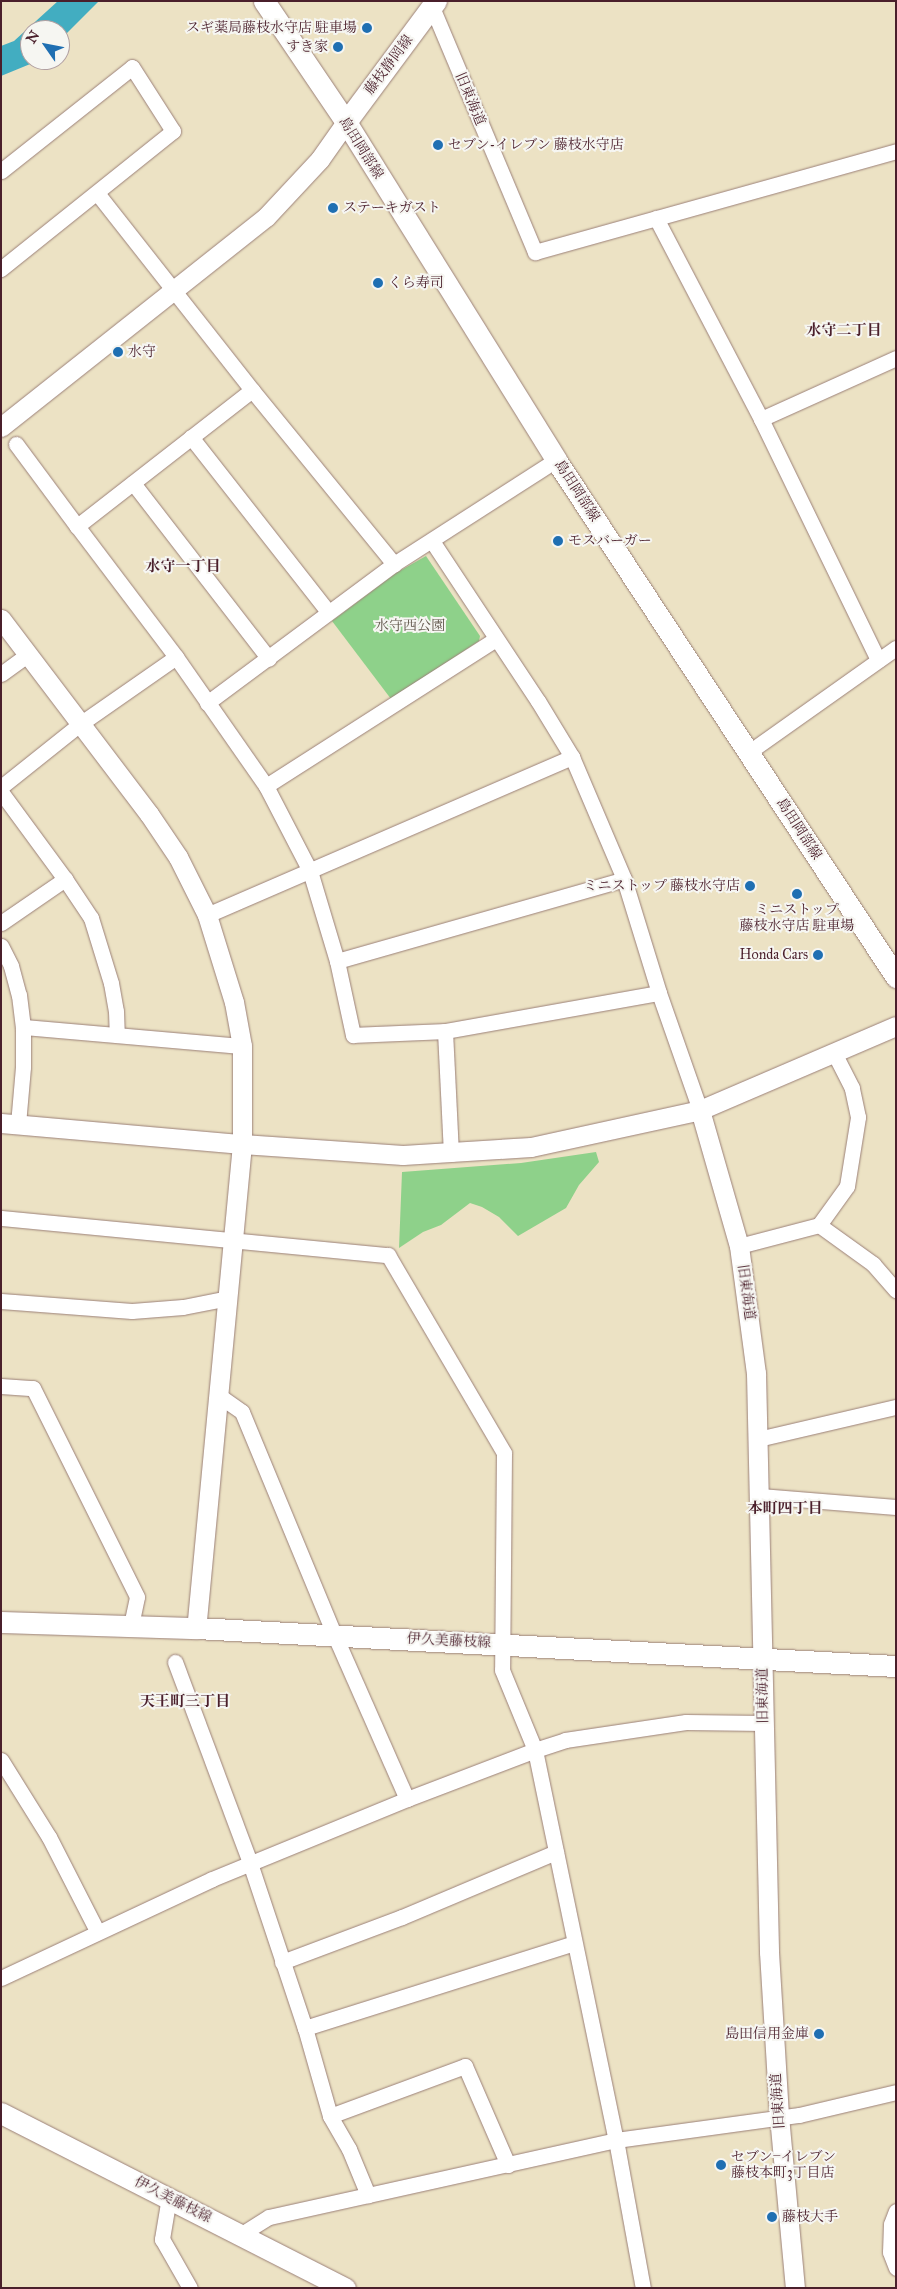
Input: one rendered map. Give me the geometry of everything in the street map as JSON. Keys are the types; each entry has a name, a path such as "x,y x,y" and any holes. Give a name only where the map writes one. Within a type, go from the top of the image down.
{"main road":[{"name":"島田岡部線","path":"264,1 346,122 556,460 896,977"},
{"name":"藤枝静岡線","path":"346,122 434,4"},
{"name":"伊久美藤枝線","path":"1,1622 196,1628 896,1666"},
{"name":"伊久美藤枝線","path":"1,2112 345,2288"}],"street":[{"name":"旧東海道","path":"434,4 535,252 656,218"},
{"path":"1,171 132,67 173,131 1,269"},
{"path":"1,427 266,217 320,159 346,122"},
{"path":"878,660 761,419 656,218 896,151"},
{"path":"97,193 252,390 394,564"},
{"path":"761,419 896,358"},
{"path":"78,526 252,390"},
{"path":"191,437 328,612"},
{"path":"16,444 176,657 266,786 310,871 337,961 353,1035 445,1031 659,993"},
{"path":"207,703 269,659 328,612 394,564 556,460"},
{"path":"133,483 269,659"},
{"path":"432,541 538,701 572,756 624,879 659,993 700,1110"},
{"path":"1,619 149,814 178,857 207,915 234,1002 242,1046 242,1144 229,1298 196,1628"},
{"path":"266,786 496,639"},
{"path":"749,752 896,648"},
{"path":"1,674 27,655"},
{"path":"1,787 80,724 176,657"},
{"path":"207,915 572,756"},
{"path":"1,792 65,879 90,918 103,952 116,1011 117,1035"},
{"path":"1,923 65,879"},
{"path":"337,961 624,879"},
{"path":"1,946 11,966 20,994 23,1027 23,1067 9,1124 403,1156 531,1147 700,1110 896,1026"},
{"path":"23,1027 242,1046"},
{"path":"445,1031 451,1154"},
{"path":"739,1246 819,1225 847,1186 858,1117 852,1088 834,1053"},
{"name":"旧東海道","path":"700,1110 739,1246 756,1373 768,1952 779,2116 795,2288"},
{"path":"1,1218 388,1254 504,1453 502,1670 535,1750 616,2140 643,2288"},
{"path":"819,1225 873,1264 896,1290"},
{"path":"1,1302 132,1311 183,1307 229,1298"},
{"path":"1,1386 33,1388 137,1597 132,1626"},
{"path":"218,1395 242,1412 335,1636 407,1799"},
{"path":"758,1439 896,1407"},
{"path":"760,1496 896,1507"},
{"path":"176,1662 250,1863 305,2028 330,2116 350,2149 368,2195"},
{"path":"1,1978 97,1931 250,1863 407,1799 535,1750 565,1740 686,1722 764,1723"},
{"path":"1,1760 49,1837 97,1931"},
{"path":"282,1962 402,1917 556,1852"},
{"path":"305,2028 574,1943"},
{"path":"330,2116 465,2066 508,2165"},
{"path":"240,2235 269,2217 616,2140 779,2116 799,2115 896,2092"},
{"path":"169,2198 162,2239 190,2288"},
{"path":"896,2212 891,2224 890,2252 896,2268"}],"green space":[{"name":"水守西公園","path":"426,556 480,636 479,641 391,699 332,621 396,573"},
{"path":"596,1152 599,1162 579,1185 566,1208 518,1236 499,1217 482,1207 470,1203 441,1225 423,1232 399,1248 402,1172 521,1163"}],"water":[{"path":"58,1 99,1 70,30 70,20 37,20"},
{"path":"20,36 20,68 1,76 1,46 14,41"}],"place":[{"name":"スギ薬局藤枝水守店 駐車場","path":"367,28"},
{"name":"すき家","path":"338,47"},
{"name":"セブン-イレブン 藤枝水守店","path":"438,145"},
{"name":"ステーキガスト","path":"333,208"},
{"name":"くら寿司","path":"378,283"},
{"name":"水守","path":"118,352"},
{"name":"モスバーガー","path":"558,541"},
{"name":"ミニストップ 藤枝水守店","path":"750,886"},
{"name":"ミニストップ 藤枝水守店 駐車場","path":"797,894"},
{"name":"Honda Cars","path":"818,955"},
{"name":"島田信用金庫","path":"819,2034"},
{"name":"セブン−イレブン 藤枝本町3丁目店","path":"721,2165"},
{"name":"藤枝大手","path":"772,2217"}],"district":[{"name":"水守二丁目","path":"844,331"},
{"name":"水守一丁目","path":"183,567"},
{"name":"本町四丁目","path":"785,1509"},
{"name":"天王町三丁目","path":"185,1702"}]}
